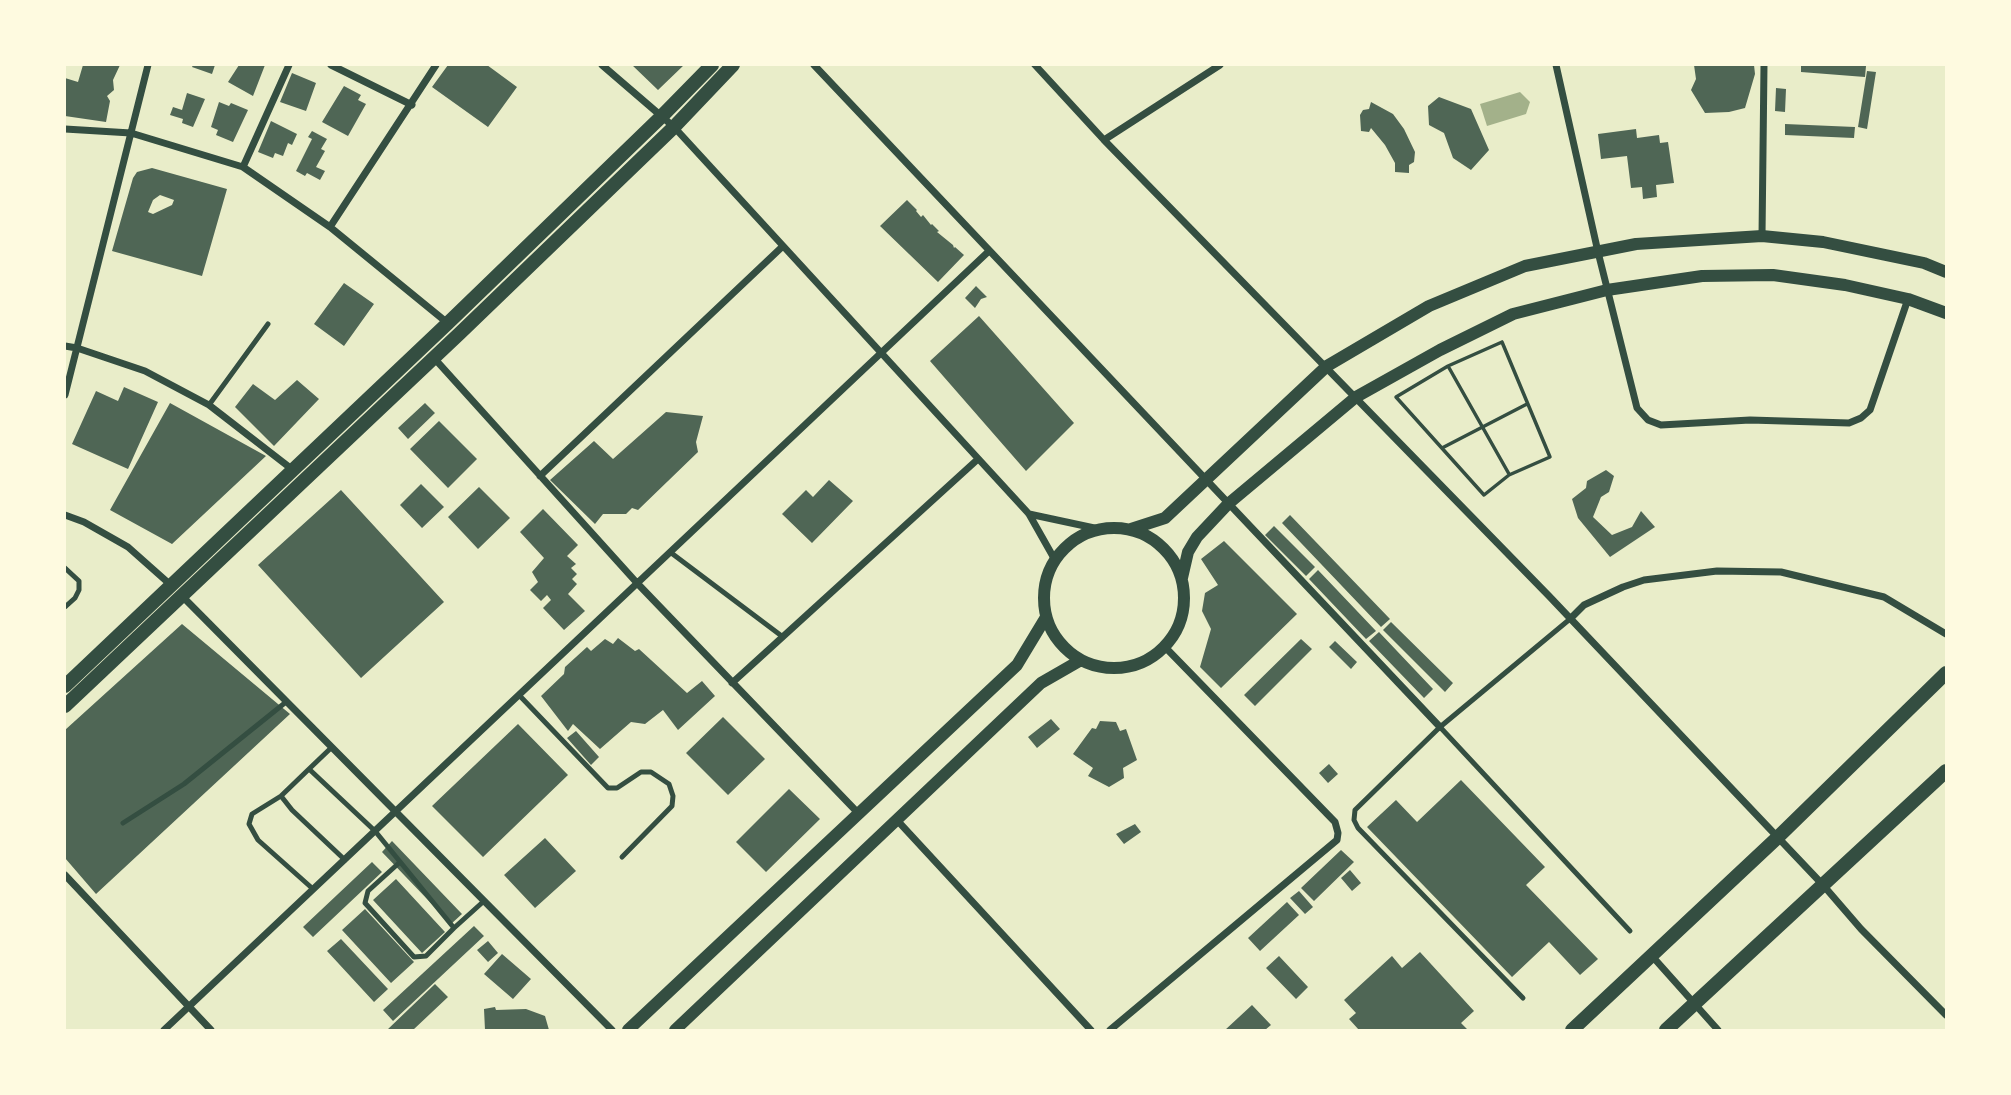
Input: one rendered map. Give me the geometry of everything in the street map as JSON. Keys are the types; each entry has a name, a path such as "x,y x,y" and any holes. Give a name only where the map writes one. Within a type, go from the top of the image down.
{"main road":[{"path":"65,686 448,323 712,65"},
{"path":"65,706 434,358 674,127 733,65"},
{"path":"1572,1030 1777,838 1946,673"},
{"path":"1666,1030 1946,772"}],"street":[{"path":"65,395 148,65"},
{"path":"243,167 289,65"},
{"path":"331,65 412,105"},
{"path":"330,227 436,65"},
{"path":"602,65 674,127 1029,514 1055,560"},
{"path":"814,65 1440,727"},
{"path":"1035,65 1549,596 1823,885 1861,929 1946,1015"},
{"path":"1104,139 1220,65"},
{"path":"1556,65 1598,252 1637,408 1648,420 1661,425 1750,421 1849,423 1861,418 1870,410 1908,299"},
{"path":"1762,236 1764,65"},
{"path":"65,129 131,133 243,167 330,227 459,334"},
{"path":"1131,530 1165,518 1327,366 1429,306 1525,266 1636,244 1762,236 1823,242 1924,263 1946,272"},
{"path":"540,476 783,246"},
{"path":"164,1030 989,251"},
{"path":"1182,578 1188,552 1197,537 1228,504 1356,397 1440,350 1514,314 1607,290 1702,276 1773,275 1845,285 1908,299 1946,313"},
{"path":"65,346 145,370 209,405 293,470"},
{"path":"434,358 637,583 859,814"},
{"path":"733,683 978,459"},
{"path":"1029,514 1099,529 1131,530 1149,536 1175,561 1185,596 1183,615 1176,632 1165,647 1147,661 1125,668 1103,668 1081,660 1065,649 1053,634 1046,617 1043,597 1046,578 1055,560 1066,546 1082,535 1099,529"},
{"path":"65,516 84,522 128,547 171,585 612,1030"},
{"path":"1570,619 1584,606 1644,580 1717,571 1781,572 1884,597 1946,634"},
{"path":"628,1030 1017,665 1046,617"},
{"path":"1110,1030 1336,840 1338,833 1335,822 1165,647"},
{"path":"675,1030 1041,683 1081,660"},
{"path":"897,820 1091,1030"},
{"path":"65,875 211,1030"},
{"path":"1652,956 1718,1030"}],"lane":[{"path":"209,405 268,324"},
{"path":"670,552 783,637"},
{"path":"65,568 79,582 75,598 65,607"},
{"path":"1523,998 1358,828 1354,820 1355,810 1440,727 1570,619"},
{"path":"519,695 608,788 617,788 641,772 651,772 669,785 673,796 672,806 622,858"},
{"path":"123,823 184,783 286,702"},
{"path":"1440,727 1630,931"},
{"path":"313,889 258,840 249,824 252,814 281,796 331,747"},
{"path":"309,769 375,831 454,928"},
{"path":"281,796 292,810 345,860"},
{"path":"400,862 368,891 365,903 414,957 426,956 484,901"}],"path":[{"path":"1502,342 1550,457 1509,475 1484,495 1396,397 1448,366 1502,342"},
{"path":"1448,366 1509,475"},
{"path":"1442,448 1528,404"}],"shaded area":[{"path":"1520,92 1530,102 1526,114 1487,126 1480,104"}],"building":[{"path":"83,65 120,65 113,80 114,90 107,96 110,101 106,122 65,116 65,78 78,82"},
{"path":"215,65 212,74 192,67"},
{"path":"239,65 265,65 253,96 228,82"},
{"path":"448,65 487,65 517,87 488,127 432,87"},
{"path":"632,65 684,65 658,90"},
{"path":"1694,65 1754,65 1755,74 1745,108 1705,113 1691,90 1696,79"},
{"path":"1801,65 1866,66 1865,77 1801,72"},
{"path":"1867,71 1876,72 1867,129 1858,127"},
{"path":"292,73 316,83 306,111 280,102"},
{"path":"344,86 361,95 358,100 366,104 348,136 322,122"},
{"path":"1776,88 1786,89 1785,112 1775,111"},
{"path":"187,93 205,99 193,127 182,123 183,119 170,115 173,107 182,110"},
{"path":"1439,97 1471,109 1489,150 1471,170 1453,158 1444,133 1429,125 1428,106"},
{"path":"219,102 229,106 231,103 248,110 233,142 216,135 218,130 211,127"},
{"path":"1371,102 1393,114 1404,129 1415,152 1414,162 1409,165 1409,173 1395,172 1395,163 1371,128 1369,132 1361,131 1360,115 1363,110 1369,109"},
{"path":"271,121 297,134 292,145 288,143 283,156 275,153 273,158 258,152"},
{"path":"1785,124 1855,127 1854,138 1785,135"},
{"path":"1636,129 1637,138 1659,135 1660,143 1668,142 1674,183 1656,185 1657,197 1643,199 1642,187 1631,188 1627,156 1601,159 1598,134"},
{"path":"312,131 327,139 321,149 325,151 316,167 325,171 320,180 296,171 312,139 308,137"},
{"path":"152,168 227,189 202,276 112,251 137,172","holes":["160,195 174,200 172,205 153,214 148,212 153,200"]},
{"path":"907,200 921,217 923,215 939,231 937,232 964,255 938,282 880,226"},
{"path":"344,283 374,304 344,346 314,324"},
{"path":"976,286 987,297 981,299 975,308 965,298"},
{"path":"979,316 1074,423 1026,471 930,361"},
{"path":"297,380 319,399 274,446 235,407 253,384 275,400"},
{"path":"124,387 158,402 128,469 72,444 96,391 118,401"},
{"path":"170,403 266,456 172,544 110,510"},
{"path":"425,403 435,413 408,439 398,428"},
{"path":"666,412 703,416 696,442 698,452 638,510 632,508 626,514 603,514 595,524 550,480 594,441 613,459"},
{"path":"439,421 477,459 448,488 410,449"},
{"path":"1606,470 1614,476 1609,492 1601,497 1593,517 1612,535 1632,527 1641,511 1655,527 1610,557 1578,518 1572,499 1586,488 1587,481"},
{"path":"829,480 853,501 812,543 782,514 806,490 813,497"},
{"path":"421,484 444,507 422,528 400,505"},
{"path":"479,487 510,518 478,549 448,517"},
{"path":"341,490 444,602 361,678 258,565"},
{"path":"543,509 578,545 567,556 576,564 571,568 577,574 572,579 577,584 568,594 585,611 564,630 543,608 551,600 547,595 541,601 530,590 538,582 532,572 544,558 520,532"},
{"path":"1290,515 1390,619 1381,627 1282,523"},
{"path":"1274,526 1315,567 1306,576 1265,535"},
{"path":"1224,541 1297,614 1221,688 1200,667 1211,629 1202,611 1205,593 1218,585 1201,559"},
{"path":"1318,570 1376,631 1366,639 1309,579"},
{"path":"1391,622 1453,683 1445,692 1383,630"},
{"path":"182,624 290,714 96,894 65,858 65,730"},
{"path":"1379,632 1433,689 1424,698 1369,641"},
{"path":"618,638 635,651 639,649 687,693 702,681 715,696 678,730 663,710 645,724 631,722 600,749 573,724 568,731 541,696 564,674 565,667 587,647 591,651 605,639 613,644"},
{"path":"1301,639 1312,649 1255,706 1244,695"},
{"path":"1335,641 1357,662 1351,669 1329,647"},
{"path":"723,717 765,759 728,795 686,753"},
{"path":"1051,719 1060,729 1037,748 1028,737"},
{"path":"1100,721 1116,722 1120,731 1126,729 1137,760 1123,768 1124,778 1109,787 1088,776 1093,768 1073,754"},
{"path":"518,724 568,775 483,857 432,806"},
{"path":"576,731 599,757 591,765 567,738"},
{"path":"1329,764 1338,774 1328,783 1319,773"},
{"path":"1461,780 1545,867 1526,885 1598,959 1580,975 1549,942 1512,977 1367,827 1396,800 1417,822"},
{"path":"789,789 820,819 766,872 736,842"},
{"path":"1135,824 1141,832 1124,844 1116,834"},
{"path":"545,838 576,871 535,908 504,875"},
{"path":"392,841 462,914 451,924 382,852"},
{"path":"1341,850 1354,862 1314,901 1301,888"},
{"path":"372,862 382,872 313,937 303,927"},
{"path":"1350,870 1361,883 1352,891 1341,878"},
{"path":"396,879 445,932 422,953 373,900"},
{"path":"1299,891 1313,907 1305,914 1290,898"},
{"path":"1287,902 1299,915 1260,951 1248,938"},
{"path":"365,909 414,962 391,983 342,930"},
{"path":"474,926 484,936 393,1021 383,1010"},
{"path":"341,939 388,989 374,1002 327,951"},
{"path":"488,941 498,953 488,962 477,950"},
{"path":"1420,952 1474,1011 1461,1023 1468,1030 1359,1030 1349,1019 1356,1013 1344,1000 1392,956 1402,968"},
{"path":"502,954 531,979 513,999 484,974"},
{"path":"1279,956 1308,987 1296,999 1266,968"},
{"path":"435,984 448,997 413,1030 387,1030"},
{"path":"1252,1005 1271,1025 1265,1030 1225,1030"},
{"path":"495,1007 496,1010 526,1009 545,1016 549,1030 485,1030 484,1009"}]}
